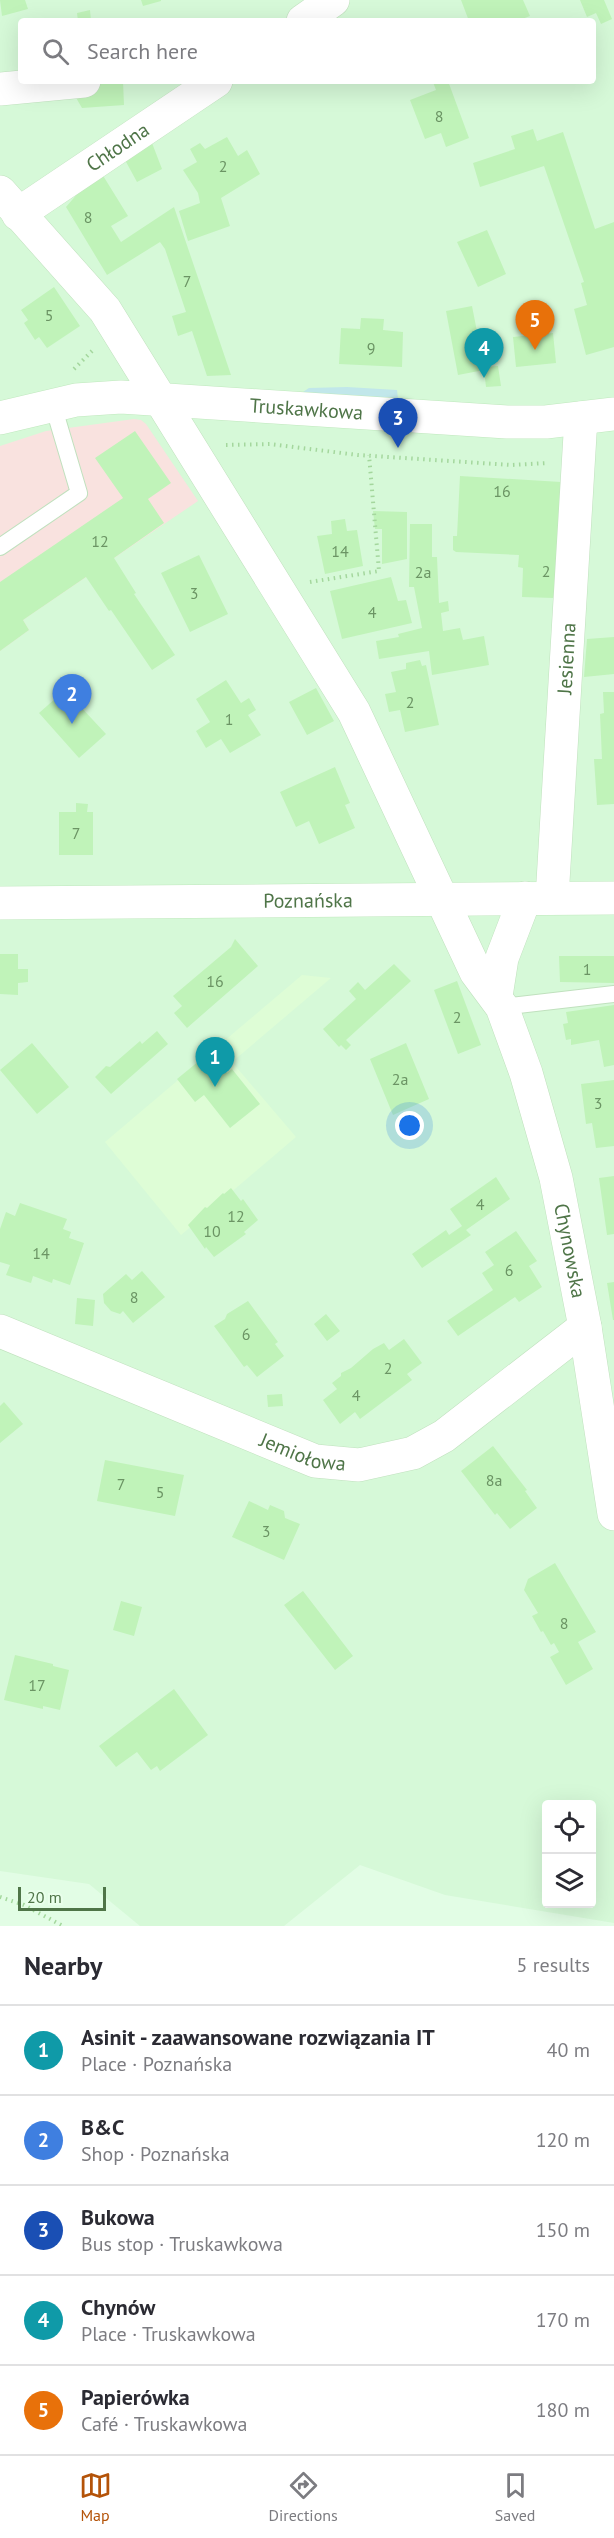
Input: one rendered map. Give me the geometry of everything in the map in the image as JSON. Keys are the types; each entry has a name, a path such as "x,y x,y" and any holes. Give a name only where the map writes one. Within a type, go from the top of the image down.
{"street":[{"path":"307,18 333,0"},
{"path":"0,89 52,84"},
{"name":"Chłodna","path":"9,203 211,84"},
{"name":"Chynowska","path":"9,203 105,310 354,712 476,972 499,1002 526,1073 556,1178 585,1327 614,1514"},
{"name":"Truskawkowa","path":"0,418 76,400 121,397 507,422 614,414"},
{"name":"Jesienna","path":"538,898 581,418"},
{"name":"Poznańska","path":"0,903 614,897"},
{"name":"Chynowska","path":"499,1002 502,958 538,898"},
{"name":"Jemiołowa","path":"0,1331 315,1461 359,1465 413,1453 444,1436 585,1327"}],"lane":[{"path":"0,547 79,493 53,405"},
{"path":"499,1002 614,994"}],"path":[{"path":"199,461 220,446 249,444 511,465 578,460"},
{"path":"277,588 379,571 369,455"},
{"path":"0,1897 24,1905 63,1926"}],"shaded area":[{"path":"0,0 614,0 614,1923 445,1895 360,1865 284,1926 140,1926 89,1884 0,1871"},
{"path":"347,387 397,390 398,399 300,394 309,388"},
{"path":"134,419 146,424 198,501 23,620 29,630 0,651 0,446 46,431"},
{"path":"302,975 331,978 232,1062 296,1137 181,1235 105,1142"}],"building":[{"path":"0,0 25,0 28,9 2,16"},
{"path":"141,0 161,0 161,1 143,6"},
{"path":"461,0 523,0 530,16 525,18 468,18"},
{"path":"580,0 604,0 612,19 601,24 596,13 587,17"},
{"path":"90,10 91,18 78,18 77,13"},
{"path":"68,84 123,84 124,105 82,108"},
{"path":"434,84 449,84 469,138 446,147 441,133 425,139 410,100 436,90"},
{"path":"533,129 537,141 563,132 595,229 614,222 614,347 586,355 574,309 587,305 581,283 584,282 544,166 480,187 473,163 515,149 511,136"},
{"path":"227,137 238,156 247,150 260,174 221,198 230,226 188,241 179,211 200,203 198,193 183,170 197,162 190,149 200,143 205,149"},
{"path":"152,143 162,169 137,182 125,160"},
{"path":"102,174 128,216 111,226 121,242 174,207 231,375 207,376 192,331 178,336 172,316 186,312 165,249 160,242 107,275 66,207 85,185"},
{"path":"487,230 506,274 478,287 457,242"},
{"path":"54,287 80,326 47,348 39,337 35,340 24,323 28,320 21,310"},
{"path":"472,306 484,367 498,366 501,386 486,387 484,370 458,375 446,311"},
{"path":"361,318 384,319 383,330 403,332 402,367 339,364 341,328 360,329"},
{"path":"553,333 556,363 516,367 513,337"},
{"path":"135,431 171,483 148,499 164,523 114,558 136,593 134,594 175,655 152,670 86,577 23,620 29,630 0,651 0,582 123,498 95,458"},
{"path":"460,476 561,482 554,598 522,597 523,568 518,567 519,555 453,550 453,536 457,536"},
{"path":"373,511 407,512 407,559 382,564 382,529 375,529"},
{"path":"345,519 347,531 357,530 363,566 325,574 317,536 332,534 331,521"},
{"path":"410,524 432,524 432,557 437,557 439,603 448,601 449,611 441,613 443,631 460,628 463,640 484,636 489,665 432,675 429,651 379,659 376,641 399,637 398,634 422,628 414,587 409,587"},
{"path":"199,555 228,614 190,632 161,573"},
{"path":"391,577 398,601 406,600 412,623 342,639 330,591"},
{"path":"614,637 614,674 584,677 587,639"},
{"path":"420,660 422,666 426,665 439,725 405,732 400,710 389,712 385,694 396,692 391,672 406,669 406,663"},
{"path":"226,680 241,703 249,698 256,710 248,715 261,735 230,753 221,739 206,748 196,731 210,722 196,699"},
{"path":"316,688 334,721 307,735 289,702"},
{"path":"65,690 106,734 79,758 39,713"},
{"path":"603,692 614,692 614,804 597,805 594,759 602,759 600,714 604,713"},
{"path":"335,767 350,803 345,805 355,828 319,844 309,821 296,827 280,792"},
{"path":"76,803 88,804 87,812 93,812 93,855 59,855 59,812 76,812"},
{"path":"235,939 258,966 187,1028 174,1013 182,1006 173,996 231,947"},
{"path":"0,954 18,954 18,969 28,969 28,982 18,983 18,995 0,994"},
{"path":"559,956 614,956 614,983 560,982"},
{"path":"394,964 411,981 346,1040 351,1045 346,1050 341,1045 339,1047 323,1029 356,999 349,991 358,982 365,990"},
{"path":"457,981 481,1045 458,1054 434,990"},
{"path":"614,1005 614,1065 604,1067 599,1040 571,1045 571,1039 566,1040 563,1024 568,1023 566,1012"},
{"path":"157,1031 168,1044 111,1094 95,1077 106,1066 110,1067 140,1041 142,1044"},
{"path":"32,1043 69,1087 37,1114 0,1070"},
{"path":"406,1043 429,1099 393,1115 370,1059"},
{"path":"210,1052 227,1073 232,1069 260,1104 230,1128 204,1095 195,1102 177,1079"},
{"path":"614,1080 614,1146 596,1148 592,1123 586,1124 581,1084"},
{"path":"614,1176 614,1234 607,1235 599,1178"},
{"path":"496,1177 510,1199 466,1230 471,1235 422,1268 412,1254 446,1230 449,1235 462,1226 450,1209"},
{"path":"231,1188 241,1201 243,1199 258,1220 244,1232 246,1234 214,1257 206,1247 205,1249 188,1225 205,1207 207,1208"},
{"path":"20,1203 67,1219 63,1229 71,1232 69,1238 84,1243 70,1285 53,1279 52,1283 33,1276 31,1283 6,1275 10,1265 0,1262 0,1229 6,1212 15,1216"},
{"path":"516,1231 537,1261 529,1266 542,1287 519,1302 515,1297 458,1336 447,1321 493,1290 482,1273 494,1265 485,1252"},
{"path":"142,1271 165,1297 133,1323 123,1311 120,1314 111,1311 104,1303 103,1294 126,1274 132,1280"},
{"path":"614,1282 614,1320 613,1320 607,1283"},
{"path":"77,1298 95,1300 93,1326 75,1324"},
{"path":"248,1301 278,1342 275,1344 284,1356 257,1377 247,1365 244,1367 214,1326 225,1319 227,1314"},
{"path":"326,1314 340,1331 327,1341 314,1324"},
{"path":"404,1339 422,1363 407,1374 412,1380 360,1419 355,1412 340,1424 323,1400 337,1389 332,1383 341,1376 341,1373 351,1368 373,1349 384,1343 389,1350"},
{"path":"282,1394 283,1406 268,1407 267,1395"},
{"path":"4,1402 23,1424 0,1443 0,1406"},
{"path":"493,1446 527,1490 525,1491 537,1508 510,1529 497,1513 495,1515 461,1471"},
{"path":"105,1460 184,1475 175,1516 97,1501"},
{"path":"249,1501 268,1510 270,1505 284,1511 285,1518 300,1524 284,1560 232,1537"},
{"path":"555,1563 596,1632 578,1642 593,1669 566,1685 550,1657 559,1652 554,1643 551,1645 543,1631 541,1632 532,1616 538,1613 524,1590 528,1579"},
{"path":"303,1591 353,1656 335,1670 284,1605"},
{"path":"121,1601 142,1607 134,1636 113,1630"},
{"path":"15,1655 69,1670 60,1710 43,1706 43,1709 4,1700"},
{"path":"174,1689 208,1735 160,1771 157,1766 151,1770 137,1752 116,1767 99,1746"}],"place":[{"name":"Papierówka","path":"535,350"},
{"name":"Chynów","path":"484,378"},
{"name":"Bukowa","path":"398,448"},
{"name":"B&C","path":"72,724"},
{"name":"Asinit - zaawansowane rozwiązania IT","path":"215,1087"}]}
